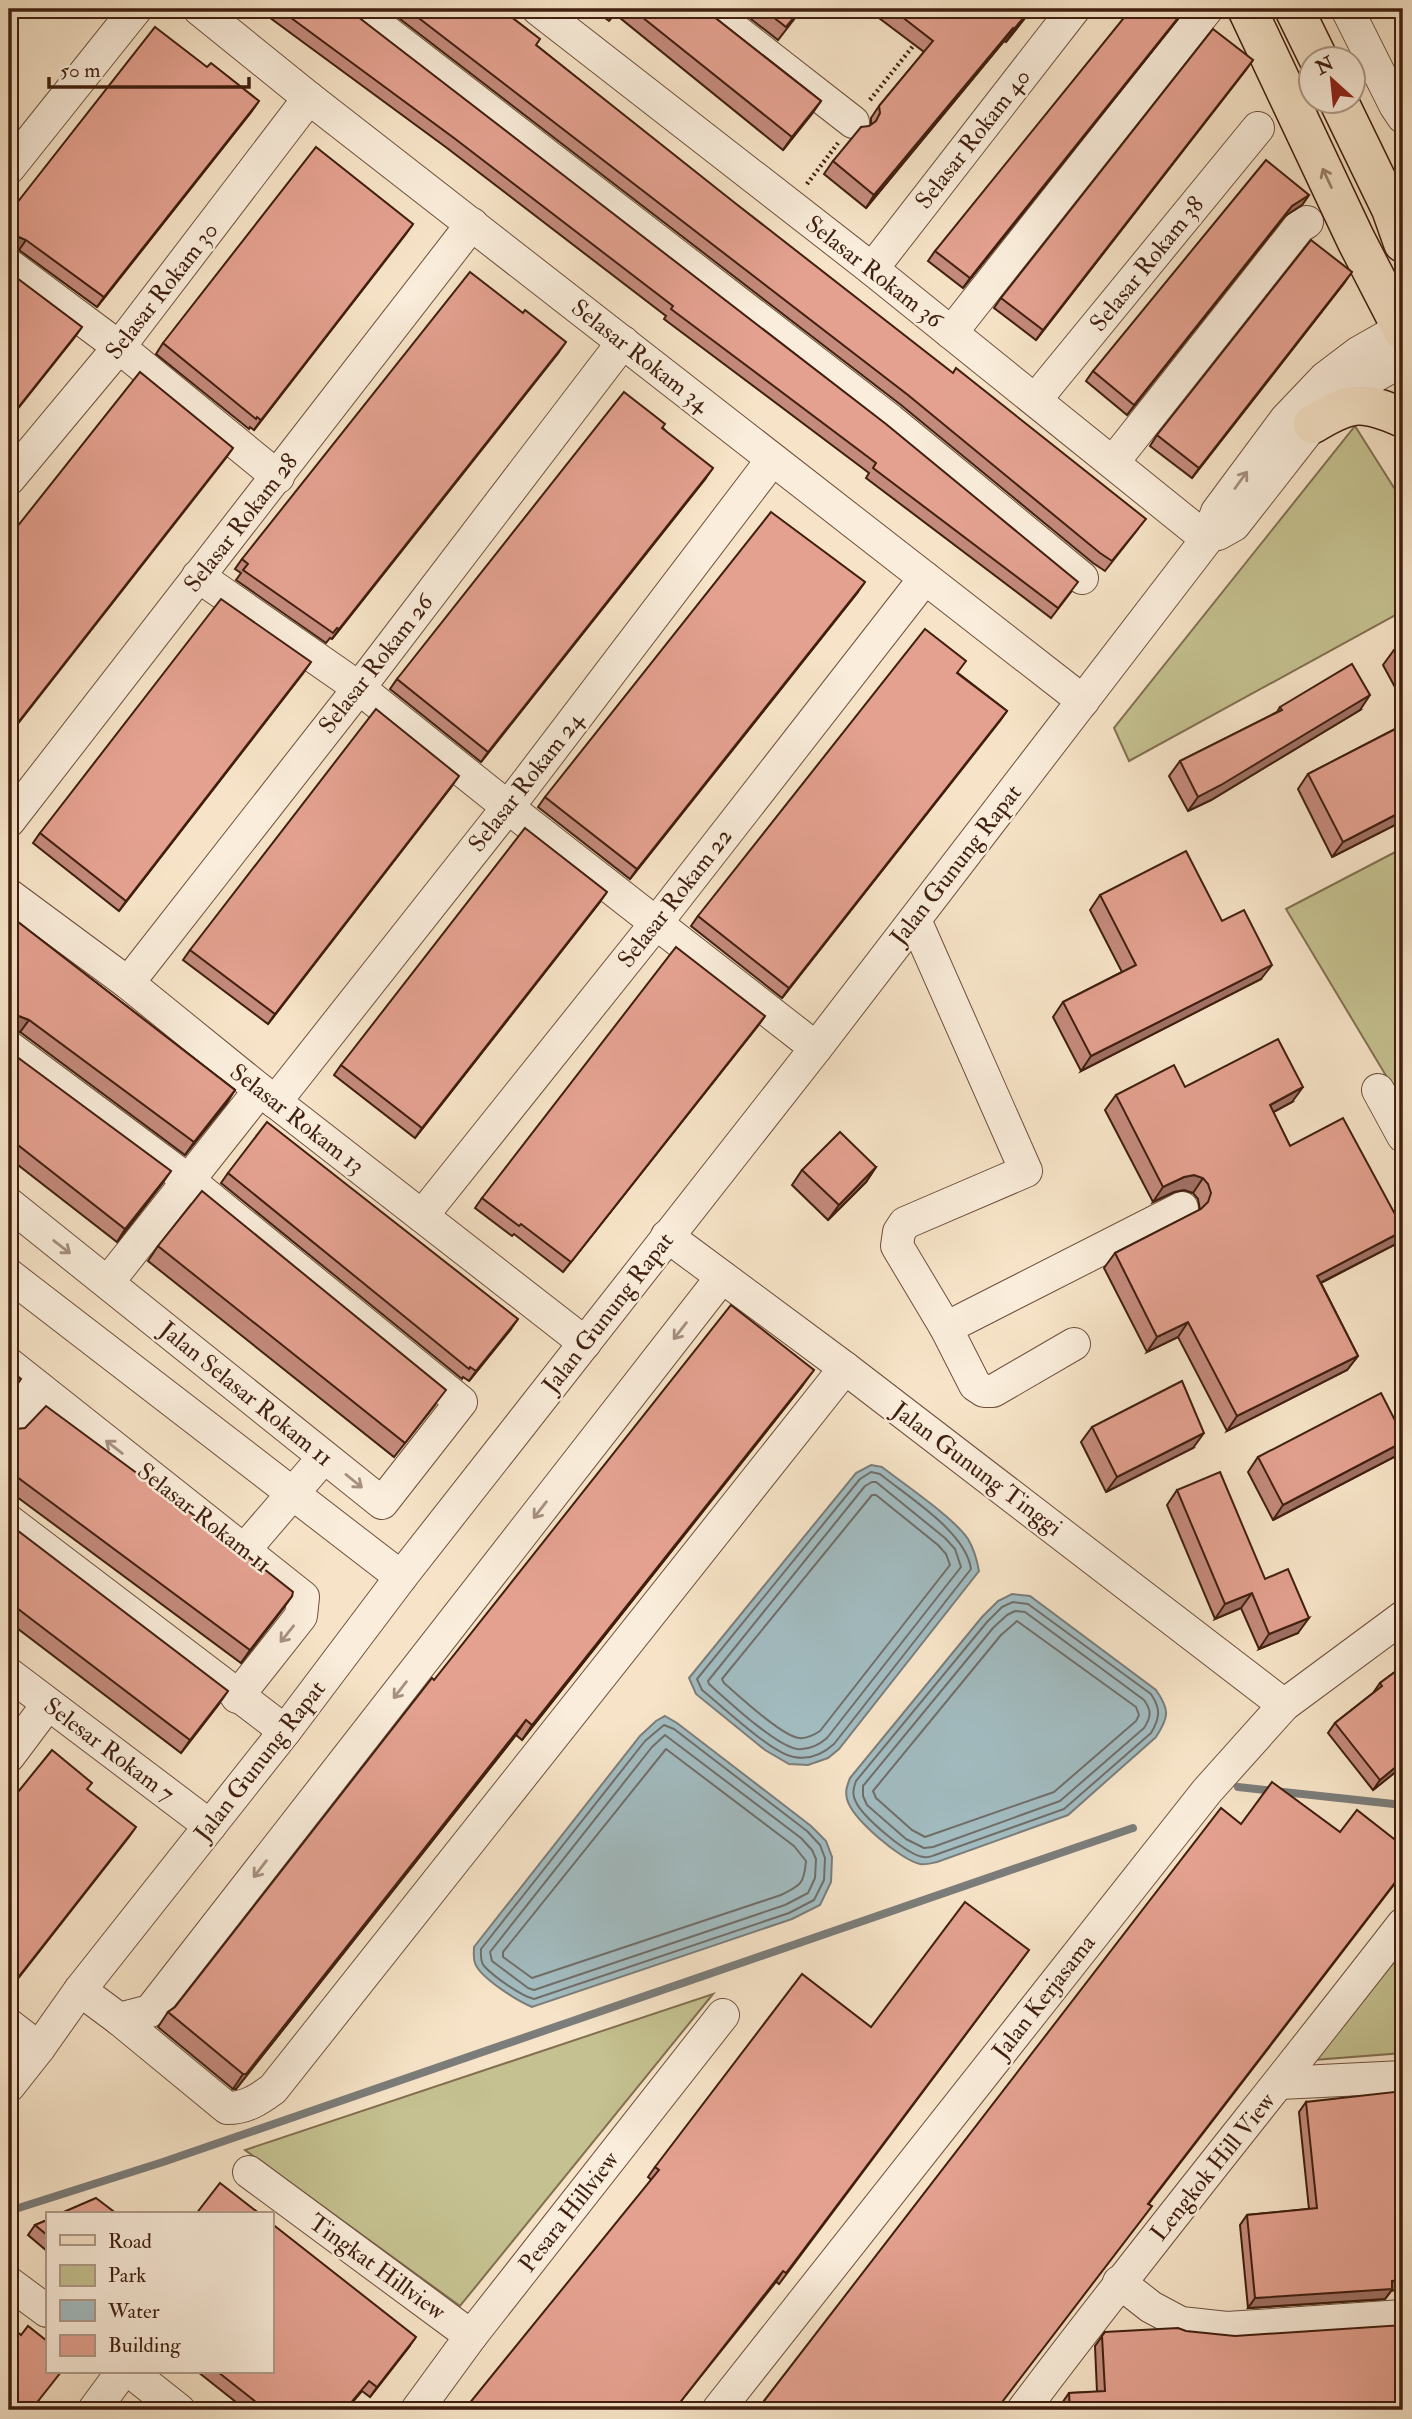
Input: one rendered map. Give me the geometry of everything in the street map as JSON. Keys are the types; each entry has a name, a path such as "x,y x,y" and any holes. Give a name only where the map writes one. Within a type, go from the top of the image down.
{"main road":[{"path":"1247,9 1403,337"},
{"path":"1294,9 1312,46"},
{"path":"1346,116 1401,230"},
{"path":"1313,424 1339,408 1358,404 1384,409 1403,418"}],"street":[{"path":"9,168 136,9"},
{"name":"Selasar Rokam 34","path":"199,9 309,98 1083,701"},
{"path":"357,9 890,420 1082,578"},
{"name":"Selasar Rokam 36","path":"537,9 872,269 1114,461 1207,539"},
{"path":"708,9 853,122"},
{"name":"Selasar Rokam 40","path":"872,269 1074,9"},
{"path":"951,332 1207,9"},
{"path":"1347,9 1403,117"},
{"name":"Selasar Rokam 30","path":"9,479 119,348 309,98"},
{"name":"Selasar Rokam 38","path":"1036,400 1258,128"},
{"path":"1114,461 1299,227 1307,222"},
{"name":"Selasar Rokam 28","path":"9,821 472,224"},
{"path":"1356,240 1401,230"},
{"path":"9,265 119,348 278,477"},
{"name":"Jalan Gunung Rapat","path":"1207,539 1234,525 1313,424 1403,337"},
{"name":"Jalan Gunung Rapat","path":"9,2086 80,1990 285,1731 401,1577 816,1048 1083,701 1207,539 1217,512 1286,419 1325,378 1358,353 1403,337"},
{"name":"Selasar Rokam 26","path":"128,983 359,688 623,342"},
{"name":"Selasar Rokam 24","path":"108,1282 188,1180 267,1096 508,807 772,460"},
{"path":"198,576 359,688 816,1048"},
{"name":"Selasar Rokam 22","path":"422,1216 657,922 925,578"},
{"name":"Selasar Rokam 13","path":"9,895 128,983 267,1096 585,1343"},
{"path":"915,920 1026,1171 905,1223 899,1232 897,1245 946,1328 975,1385 984,1391 993,1391 1074,1344"},
{"path":"9,1047 188,1180"},
{"path":"1378,1090 1403,1136"},
{"name":"Jalan Selasar Rokam 11","path":"9,1204 382,1503 461,1402 188,1180"},
{"path":"946,1328 1182,1208"},
{"name":"Jalan Gunung Tinggi","path":"667,1236 845,1368 1284,1704"},
{"path":"9,1275 401,1577"},
{"path":"120,2019 150,2011 722,1277"},
{"name":"Selasar Rokam 11","path":"9,1364 303,1597 301,1616 237,1697"},
{"path":"80,1990 120,2019 228,2108 242,2108 273,2089 845,1368"},
{"path":"9,1423 39,1388"},
{"path":"245,1549 324,1457"},
{"path":"9,1521 285,1731"},
{"name":"Jalan Kerjasama","path":"718,2410 1207,1791 1284,1704 1403,1617"},
{"name":"Selesar Rokam 7","path":"9,1674 210,1826"},
{"path":"9,1756 48,1704"},
{"name":"Lengkok Hill View","path":"1023,2410 1119,2282 1280,2083 1403,1924"},
{"name":"Pesara Hillview","path":"417,2410 471,2336 723,2015"},
{"path":"9,2025 39,2048"},
{"path":"1280,2083 1403,2077"},
{"name":"Tingkat Hillview","path":"249,2172 471,2336"},
{"path":"1119,2282 1151,2307 1181,2323 1227,2328 1403,2316"},
{"path":"9,2283 46,2310"},
{"path":"94,2410 121,2374"},
{"path":"134,2374 179,2410"}],"green space":[{"path":"1355,426 1403,502 1403,611 1129,761 1114,728"},
{"path":"1403,848 1403,1104 1286,909"},
{"path":"1403,1951 1403,2053 1313,2060"},
{"path":"713,1994 460,2306 245,2150"}],"water":[{"path":"871,1465 882,1467 961,1530 970,1543 979,1571 839,1749 828,1758 808,1765 789,1764 765,1750 696,1694 689,1678 856,1473"},
{"path":"1012,1594 1030,1596 1156,1690 1166,1708 1165,1719 1156,1737 1068,1815 937,1862 920,1864 890,1847 858,1817 847,1799 846,1791 850,1778 982,1617 998,1601"},
{"path":"665,1716 811,1826 826,1841 832,1857 831,1882 820,1905 792,1919 532,2007 509,1994 478,1969 474,1947 640,1736"}],"building":[{"path":"279,9 349,9 886,424 1078,582 1058,608 873,468 876,463 671,309 673,306 454,138"},
{"path":"407,9 501,9 540,39 536,45 735,203 953,373 956,368 1146,519 1112,561 1100,553 908,395"},
{"path":"632,9 704,9 821,101 792,137"},
{"path":"763,9 801,9 786,27"},
{"path":"892,9 1031,9 874,195 833,161 861,127 876,121 880,113 879,106 933,41"},
{"path":"1131,9 1185,9 970,278 935,251"},
{"path":"155,27 207,67 211,63 259,101 104,297 26,240 19,237 9,238 9,213"},
{"path":"1213,29 1253,60 1043,330 1001,298"},
{"path":"316,147 413,224 261,420 257,417 256,419 163,343"},
{"path":"1266,160 1309,195 1292,206 1134,405 1093,371"},
{"path":"1311,240 1352,272 1199,468 1157,435"},
{"path":"9,272 82,327 9,419"},
{"path":"470,272 566,342 339,629 333,633 243,570 248,564 242,559"},
{"path":"140,372 233,448 9,734 9,537"},
{"path":"624,392 665,424 662,428 713,468 488,752 397,679"},
{"path":"771,512 865,582 637,869 545,797"},
{"path":"221,599 311,662 126,901 40,833"},
{"path":"925,629 966,661 957,673 1007,711 789,988 698,916"},
{"path":"1403,645 1403,667 1394,650"},
{"path":"1352,664 1370,695 1198,797 1180,761 1282,710 1280,707"},
{"path":"376,709 459,776 275,1014 190,950"},
{"path":"1403,725 1403,811 1343,842 1308,774"},
{"path":"525,828 607,892 422,1128 341,1065"},
{"path":"1186,851 1222,921 1244,910 1272,965 1091,1056 1063,1002 1136,965 1100,895"},
{"path":"9,915 235,1090 194,1142 29,1020 19,1016 9,1019"},
{"path":"676,947 765,1016 571,1262 482,1198"},
{"path":"1278,1039 1303,1087 1270,1105 1290,1146 1343,1118 1403,1231 1317,1276 1358,1356 1237,1416 1188,1322 1157,1337 1115,1253 1201,1209 1208,1202 1211,1193 1203,1178 1194,1175 1163,1187 1116,1095 1174,1065 1185,1087"},
{"path":"9,1051 171,1171 125,1229 9,1138"},
{"path":"267,1122 518,1319 476,1371 470,1367 469,1369 228,1173"},
{"path":"840,1132 876,1167 839,1205 802,1170"},
{"path":"202,1191 446,1390 405,1443 158,1246"},
{"path":"731,1305 814,1370 532,1725 526,1720 246,2074 243,2074 168,2012 175,2007 432,1678 434,1680"},
{"path":"9,1369 21,1379 9,1396"},
{"path":"1182,1381 1204,1433 1117,1477 1092,1427"},
{"path":"1381,1393 1403,1436 1403,1442 1283,1505 1258,1457"},
{"path":"46,1406 293,1592 250,1650 9,1471 9,1427 25,1428"},
{"path":"1220,1472 1265,1579 1288,1569 1309,1618 1269,1634 1252,1593 1225,1604 1177,1490"},
{"path":"9,1524 228,1691 190,1740 9,1602"},
{"path":"1403,1666 1403,1761 1380,1780 1335,1723"},
{"path":"52,1750 92,1783 87,1789 136,1827 9,1989 9,1803"},
{"path":"1272,1782 1340,1832 1357,1810 1403,1846 1403,1872 1148,2204 1152,2206 996,2410 757,2410 1221,1808 1241,1824"},
{"path":"965,1902 1029,1950 786,2273 783,2271 674,2410 464,2410 659,2170 655,2167 802,1974 871,2027"},
{"path":"1403,2091 1403,2280 1392,2281 1392,2289 1255,2298 1247,2215 1317,2208 1306,2102"},
{"path":"220,2183 257,2212 198,2212"},
{"path":"96,2198 114,2212 64,2212"},
{"path":"46,2220 46,2234 35,2225"},
{"path":"273,2225 416,2337 377,2387 369,2381 345,2410 266,2410 221,2374 273,2374"},
{"path":"9,2325 21,2335 28,2326 46,2340 46,2374 59,2374 31,2410 9,2410"},
{"path":"1403,2325 1403,2410 1070,2410 1069,2393 1105,2391 1102,2336 1105,2332 1178,2328 1235,2336"}],"waterway":[{"path":"1238,1787 1403,1805"},
{"path":"9,2211 163,2162 1133,1828"}]}
